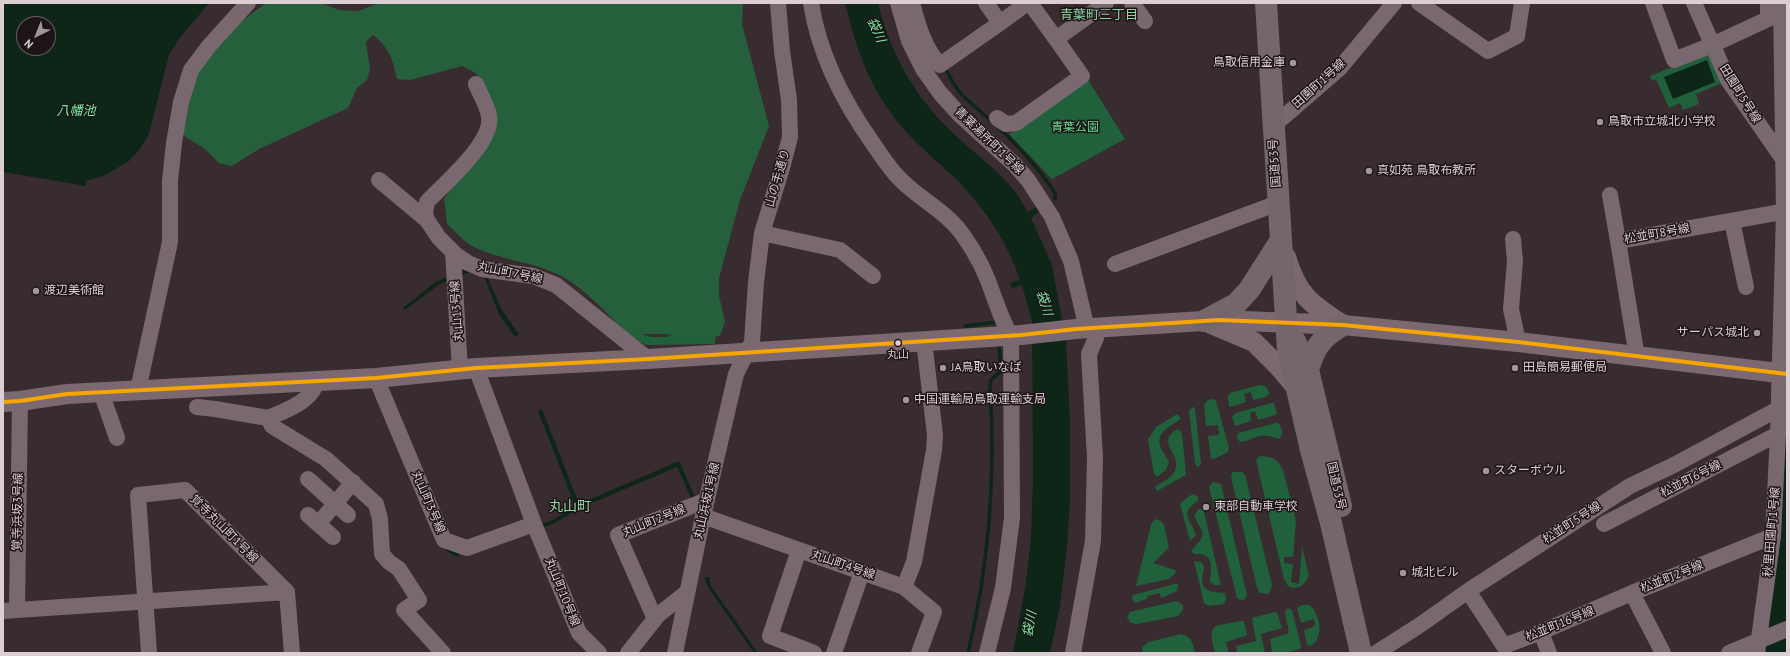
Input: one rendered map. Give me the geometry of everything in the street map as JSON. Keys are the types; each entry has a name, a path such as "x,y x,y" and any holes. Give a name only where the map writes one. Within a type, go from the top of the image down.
{"highway":[{"name":"国道53号","path":"1266,3 1288,350 1296,387 1331,522 1361,653"},
{"path":"1204,321 1236,304 1249,290 1281,240"},
{"name":"国道53号","path":"1286,322 1308,370 1376,653"},
{"path":"1308,370 1312,356 1318,345 1332,331 1343,325"}],"main road":[{"path":"1281,240 1292,275 1301,293 1318,309 1343,325"},
{"path":"11,401 68,394 376,378 468,369 1016,335 1219,320 1343,325 1518,342 1784,373"},
{"path":"1204,321 1254,342 1279,367 1296,387"}],"street":[{"path":"138,390 170,242 170,181 174,143 181,102 191,70 209,46 248,3"},
{"name":"山の手通り","path":"747,352 752,342 756,282 762,232 790,137 789,100 782,51 778,3"},
{"path":"811,3 818,37 827,64 845,101 865,133 901,180 949,219 963,234 981,264 1002,322 1016,335 1012,518 1003,588 987,653"},
{"name":"青葉湯所町1号線","path":"898,3 909,41 923,70 940,93 960,115 1015,165 1028,180 1052,217 1071,261 1086,329"},
{"path":"912,3 921,34 935,60 940,65 1027,3"},
{"path":"986,3 1000,23"},
{"path":"997,118 1006,124 1016,123 1082,76 1030,3"},
{"path":"1056,39 1106,3"},
{"path":"1132,3 1145,21"},
{"name":"田園町1号線","path":"1273,126 1340,68 1394,3"},
{"path":"1419,3 1440,9 1488,51 1518,36 1522,3"},
{"path":"1654,3 1674,60 1712,45 1768,19 1768,3"},
{"name":"田園町5号線","path":"1694,3 1728,80 1783,159"},
{"name":"秋里田園町1号線","path":"1760,644 1773,536 1778,409 1784,373 1786,212 1783,159 1781,3"},
{"path":"427,220 424,213 427,202 474,153 485,133 489,116 476,84"},
{"name":"丸山町7号線","path":"379,180 427,220 439,238 453,252 468,263 482,269 534,276 556,284 648,359"},
{"path":"1610,194 1618,241"},
{"path":"1114,264 1278,203"},
{"name":"松並町8号線","path":"1637,357 1618,241 1786,212"},
{"path":"1732,221 1746,287"},
{"path":"762,232 840,250 872,276"},
{"path":"1513,239 1515,261 1511,309 1518,342"},
{"name":"丸山13号線","path":"453,252 468,369"},
{"path":"1073,653 1093,541 1095,458 1089,354 1096,338 1086,329"},
{"path":"904,587 914,562 934,450 935,435 924,341"},
{"name":"丸山浜坂1号線","path":"675,653 686,593 736,374 747,352"},
{"path":"468,369 534,524"},
{"name":"丸山町3号線","path":"376,378 444,540 467,548 534,524"},
{"path":"197,407 215,408 268,418 297,404 314,391 316,381"},
{"path":"101,392 117,438"},
{"name":"覚寺浜坂3号線","path":"10,610 11,401"},
{"name":"松並町5号線","path":"1376,653 1420,625 1468,590 1630,486 1674,465 1778,409"},
{"path":"268,418 272,426 326,460 353,482 376,504 380,519 382,554 389,562 399,569 419,600 404,610 443,653"},
{"name":"松並町6号線","path":"1604,524 1778,434"},
{"path":"308,479 348,515"},
{"path":"333,537 314,519 335,504 353,482"},
{"path":"1630,486 1640,506"},
{"name":"覚寺丸山町1号線","path":"149,653 144,601 138,495 185,490 287,592"},
{"name":"丸山町2号線","path":"655,619 618,534 707,500"},
{"name":"丸山町4号線","path":"703,516 904,587 934,612 919,653"},
{"name":"丸山町10号線","path":"534,524 579,633 599,653"},
{"name":"松並町2号線","path":"1663,653 1632,593 1773,536"},
{"path":"799,550 770,636 814,653"},
{"path":"834,653 862,572"},
{"name":"松並町16号線","path":"1468,590 1504,646 1541,632 1632,593"},
{"path":"10,610 287,592 292,653"},
{"path":"628,653 655,619 686,593"},
{"path":"1729,653 1760,644 1787,628"},
{"path":"1541,632 1549,653"}],"green space":[{"path":"266,3 321,3 339,10 358,11 379,3 743,3 742,24 769,126 740,200 719,278 719,296 725,322 720,336 695,339 665,334 626,334 585,292 566,279 536,266 482,251 462,239 447,224 444,199 464,170 481,152 485,92 476,73 462,66 410,80 397,79 390,54 383,44 373,35 366,42 370,69 367,80 357,88 348,108 259,149 232,166 219,163 205,149 183,135 190,91 201,67 216,46 245,18"},
{"path":"1710,52 1722,83 1696,94 1699,104 1683,110 1680,103 1669,108 1656,79 1652,81 1650,76"},
{"name":"青葉公園","path":"1087,78 1125,139 1052,179 1009,134"},
{"path":"623,331 633,331 651,337 666,337 681,332 716,331 715,344 645,345"},
{"path":"1260,385 1265,386 1268,390 1269,393 1266,397 1253,400 1251,392 1244,394 1246,402 1230,407 1228,396 1230,393"},
{"path":"1214,399 1216,401 1229,448 1228,452 1214,459 1211,458 1208,436 1219,435 1218,425 1206,426 1204,405 1208,400"},
{"path":"1274,403 1277,413 1275,415 1258,420 1255,411 1250,413 1251,421 1235,426 1232,417 1236,413"},
{"path":"1192,407 1195,408 1201,464 1198,467 1195,464 1189,411"},
{"path":"1177,414 1181,418 1165,430 1160,437 1159,442 1161,448 1169,462 1166,470 1157,477 1154,474 1148,439 1156,427"},
{"path":"1279,423 1281,429 1282,435 1280,439 1270,436 1263,436 1240,442 1237,438 1238,433"},
{"path":"1178,429 1182,433 1186,475 1157,491 1155,487 1171,476 1176,467 1176,461 1168,439 1171,434"},
{"path":"1260,456 1274,459 1279,463 1283,470 1296,521 1293,557 1284,557 1284,563 1293,564 1291,582 1299,584 1302,546 1309,576 1302,586 1293,588 1288,586 1284,579 1256,460"},
{"path":"1242,472 1245,475 1272,585 1268,594 1260,593 1257,588 1231,477 1232,473"},
{"path":"1213,482 1221,484 1247,595 1244,600 1237,598 1209,487"},
{"path":"1194,494 1198,497 1198,501 1187,513 1196,535 1190,541 1180,504 1189,496"},
{"path":"1199,509 1203,509 1204,512 1221,585 1214,585 1210,582 1211,565 1208,558 1200,554 1194,554 1191,551 1203,534 1194,515"},
{"path":"1155,519 1161,521 1164,525 1169,548 1153,563 1175,570 1176,573 1169,579 1136,586 1151,525"},
{"path":"1194,561 1201,562 1204,566 1202,579 1204,587 1213,592 1225,593 1226,599 1224,604 1209,606 1204,603"},
{"path":"1178,584 1177,591 1161,598 1160,593 1147,596 1147,599 1135,603 1133,600 1132,596 1134,595"},
{"path":"1176,601 1183,606 1183,610 1178,616 1137,624 1131,623 1127,617 1130,612"},
{"path":"1302,605 1310,605 1318,621 1318,638 1315,643 1310,646 1307,645 1304,630 1315,626 1314,619 1301,623 1297,608"},
{"path":"1288,608 1292,610 1301,646 1300,649 1284,653 1272,653 1270,639 1289,633 1285,613"},
{"path":"1277,612 1282,628 1261,634 1265,653 1237,653 1236,646 1256,641 1252,618"},
{"path":"1244,621 1247,634 1226,642 1229,653 1215,653 1212,635 1212,630 1214,627"},
{"path":"1181,634 1190,639 1194,646 1195,653 1143,653 1142,647 1149,642"}],"water":[{"name":"八幡池","path":"3,3 209,3 179,39 169,55 149,134 140,149 128,162 103,176 86,181 86,186 3,172"},
{"name":"袋川","path":"845,3 878,3 894,51 910,80 929,107 958,138 1004,180 1015,192 1028,212 1038,206 1040,211 1031,218 1052,265 1066,342 1070,420 1070,502 1067,547 1060,606 1050,653 1013,653 1026,583 1031,538 1033,477 1032,321 1022,285 1012,288 1010,283 1020,280 1010,254 989,218 962,185 904,130 880,97 862,58"},
{"path":"1707,60 1715,82 1673,99 1664,77"},
{"path":"459,268 464,270 470,268 486,274 502,310 519,334 515,337 499,314 484,277 470,272 440,284 405,310 403,308 434,283 458,272"},
{"path":"1787,380 1787,642 1786,653 1765,653 1780,530 1785,456"},
{"path":"542,409 579,504 679,461 695,497 691,498 677,467 578,509 555,523 542,528 541,524 553,520 575,506 538,411"},
{"path":"705,577 709,577 711,586 758,653 754,653 707,586"}],"waterway":[{"path":"945,68 953,83 962,95 992,122"},
{"path":"998,127 1036,167 1055,193 1055,199"},
{"path":"965,326 998,322"},
{"path":"968,653 986,554 992,454 990,386 991,380 1001,371 999,347"},
{"path":"447,549 457,555"}],"transit line":[{"path":"3,402 67,394 376,378 476,368 648,359 1021,335 1076,329 1219,320 1343,325 1518,342 1787,374"}],"place":[{"name":"鳥取信用金庫","path":"1293,63"},
{"name":"鳥取市立城北小学校","path":"1600,122"},
{"name":"真如苑 鳥取布教所","path":"1369,171"},
{"name":"渡辺美術館","path":"36,291"},
{"name":"サーパス城北","path":"1757,333"},
{"name":"丸山","path":"898,343"},
{"name":"JA鳥取いなば","path":"943,368"},
{"name":"田島簡易郵便局","path":"1515,368"},
{"name":"中国運輸局鳥取運輸支局","path":"906,400"},
{"name":"スターボウル","path":"1486,471"},
{"name":"東部自動車学校","path":"1206,507"},
{"name":"城北ビル","path":"1403,573"}],"district":[{"name":"青葉町三丁目","path":"1099,15"},
{"name":"丸山町","path":"570,507"}]}
